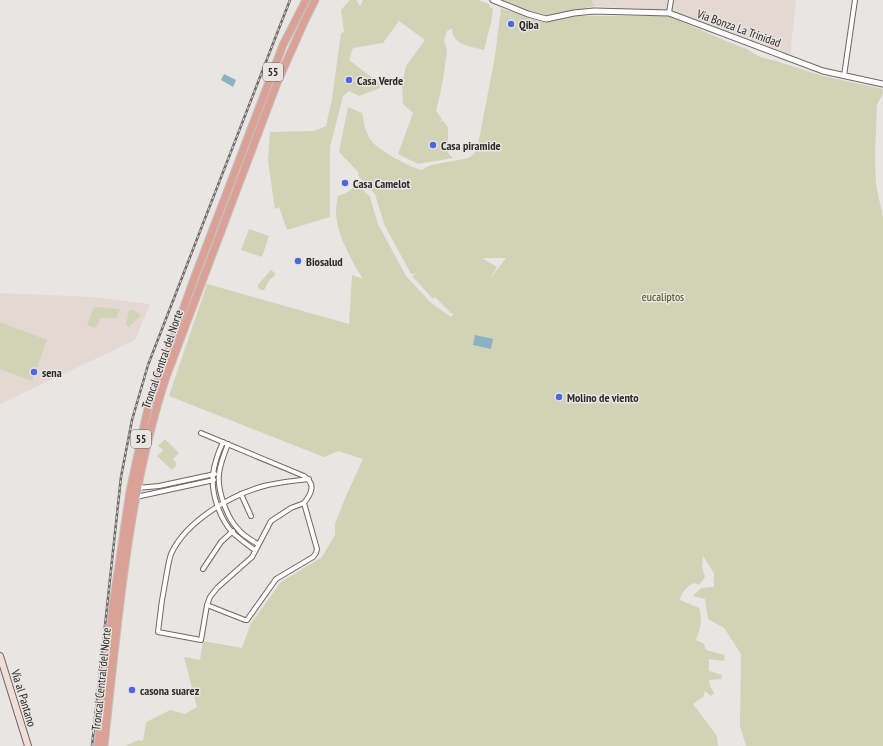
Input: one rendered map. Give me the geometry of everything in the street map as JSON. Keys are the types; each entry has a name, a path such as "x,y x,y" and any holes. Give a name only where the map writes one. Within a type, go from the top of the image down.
{"highway":[{"name":"Troncal Central del Norte","path":"98,746 113,605 130,491 148,408 194,279 283,45 306,0"},
{"name":"Troncal Central del Norte","path":"104,746 123,581 137,488 154,416 166,377 277,83 315,0"}],"main road":[{"name":"Vía al Pantano","path":"0,656 28,746"}],"street":[{"name":"Vía Bonza La Trinidad","path":"493,0 528,14 546,19 574,13 594,11 669,13 823,71 883,84"},
{"path":"669,13 671,0"},
{"path":"844,76 855,0"},
{"path":"201,434 304,476 309,479 312,484 312,490 304,503 291,508 271,521 252,557 217,588 210,597 207,605 202,640 158,632 163,588 171,556 178,542 192,524 241,494 265,485 309,479"},
{"path":"222,442 216,458 212,480 218,507 232,531 255,550"},
{"path":"228,444 219,474 220,494 223,504 236,528 258,544"},
{"path":"137,488 219,474"},
{"path":"136,497 219,479"},
{"path":"177,482 178,488"},
{"path":"241,494 251,516"},
{"path":"207,605 247,620 276,579 313,557 317,548 304,503"},
{"path":"203,569 221,542 236,528"}],"shaded area":[{"path":"592,0 796,0 790,55 670,11 594,6"},
{"name":"sena","path":"0,293 92,297 150,304 135,340 0,404"}],"green space":[{"path":"350,0 356,0 360,6 363,0 478,0 489,4 493,9 484,50 459,42 453,34 452,28 447,31 444,40 447,50 443,80 436,111 442,119 438,122 442,120 448,127 448,153 453,158 418,164 398,154 413,113 403,104 402,83 406,66 425,40 399,21 383,43 353,48 349,60 379,83 380,88 359,96 349,91 343,96 330,147 330,217 287,230 279,207 275,209 268,161 270,132 314,131 326,126 332,99 341,33 344,32 341,10"},
{"path":"500,0 592,0 594,6 544,18"},
{"name":"eucaliptos","path":"501,8 541,22 552,21 570,16 668,16 747,49 760,57 823,76 883,89 883,93 877,105 875,155 876,185 883,217 883,746 746,746 740,726 741,654 724,628 708,619 705,599 693,596 701,588 714,587 714,573 703,556 702,567 705,577 699,585 694,583 687,588 683,592 680,600 699,608 701,616 699,632 696,640 704,644 706,650 725,655 724,661 709,659 709,671 722,675 721,679 709,680 710,686 714,693 711,696 705,691 703,697 693,704 717,736 718,746 125,746 139,740 143,741 146,722 170,710 185,714 197,707 184,657 200,660 203,641 242,648 251,623 281,582 322,557 335,535 335,524 363,459 338,451 324,457 169,396 207,284 349,324 352,275 363,279 342,238 336,210 338,196 353,188 356,182 370,197 378,224 406,276 431,303 451,317 454,313 452,314 435,297 433,299 412,276 416,274 411,274 384,224 375,194 358,176 359,173 339,152 348,107 362,113 367,133 370,139 379,148 395,158 418,169 423,170 431,165 470,157 477,150 495,56","holes":["482,258 506,258 490,279 497,267"]},
{"path":"249,229 269,236 262,257 241,250"},
{"path":"271,270 275,273 275,275 270,279 264,290 261,290 258,288 258,285"},
{"path":"94,307 120,309 117,318 101,318 95,328 87,325"},
{"path":"133,310 141,315 129,327 126,325 129,311"},
{"path":"0,322 47,340 32,381 0,369"},
{"path":"165,439 179,453 173,459 177,464 172,470 157,456 163,450 158,446"}],"water":[{"path":"224,74 236,80 233,87 221,80"},
{"path":"475,335 493,339 491,349 473,345"}],"railway":[{"path":"92,746 121,477 132,420 148,365 290,0"}],"place":[{"name":"Qiba","path":"511,24"},
{"name":"Casa Verde","path":"349,80"},
{"name":"Casa piramide","path":"433,145"},
{"name":"Casa Camelot","path":"345,183"},
{"name":"Biosalud","path":"298,261"},
{"name":"sena","path":"34,372"},
{"name":"Molino de viento","path":"559,397"},
{"name":"casona suarez","path":"132,690"}]}
